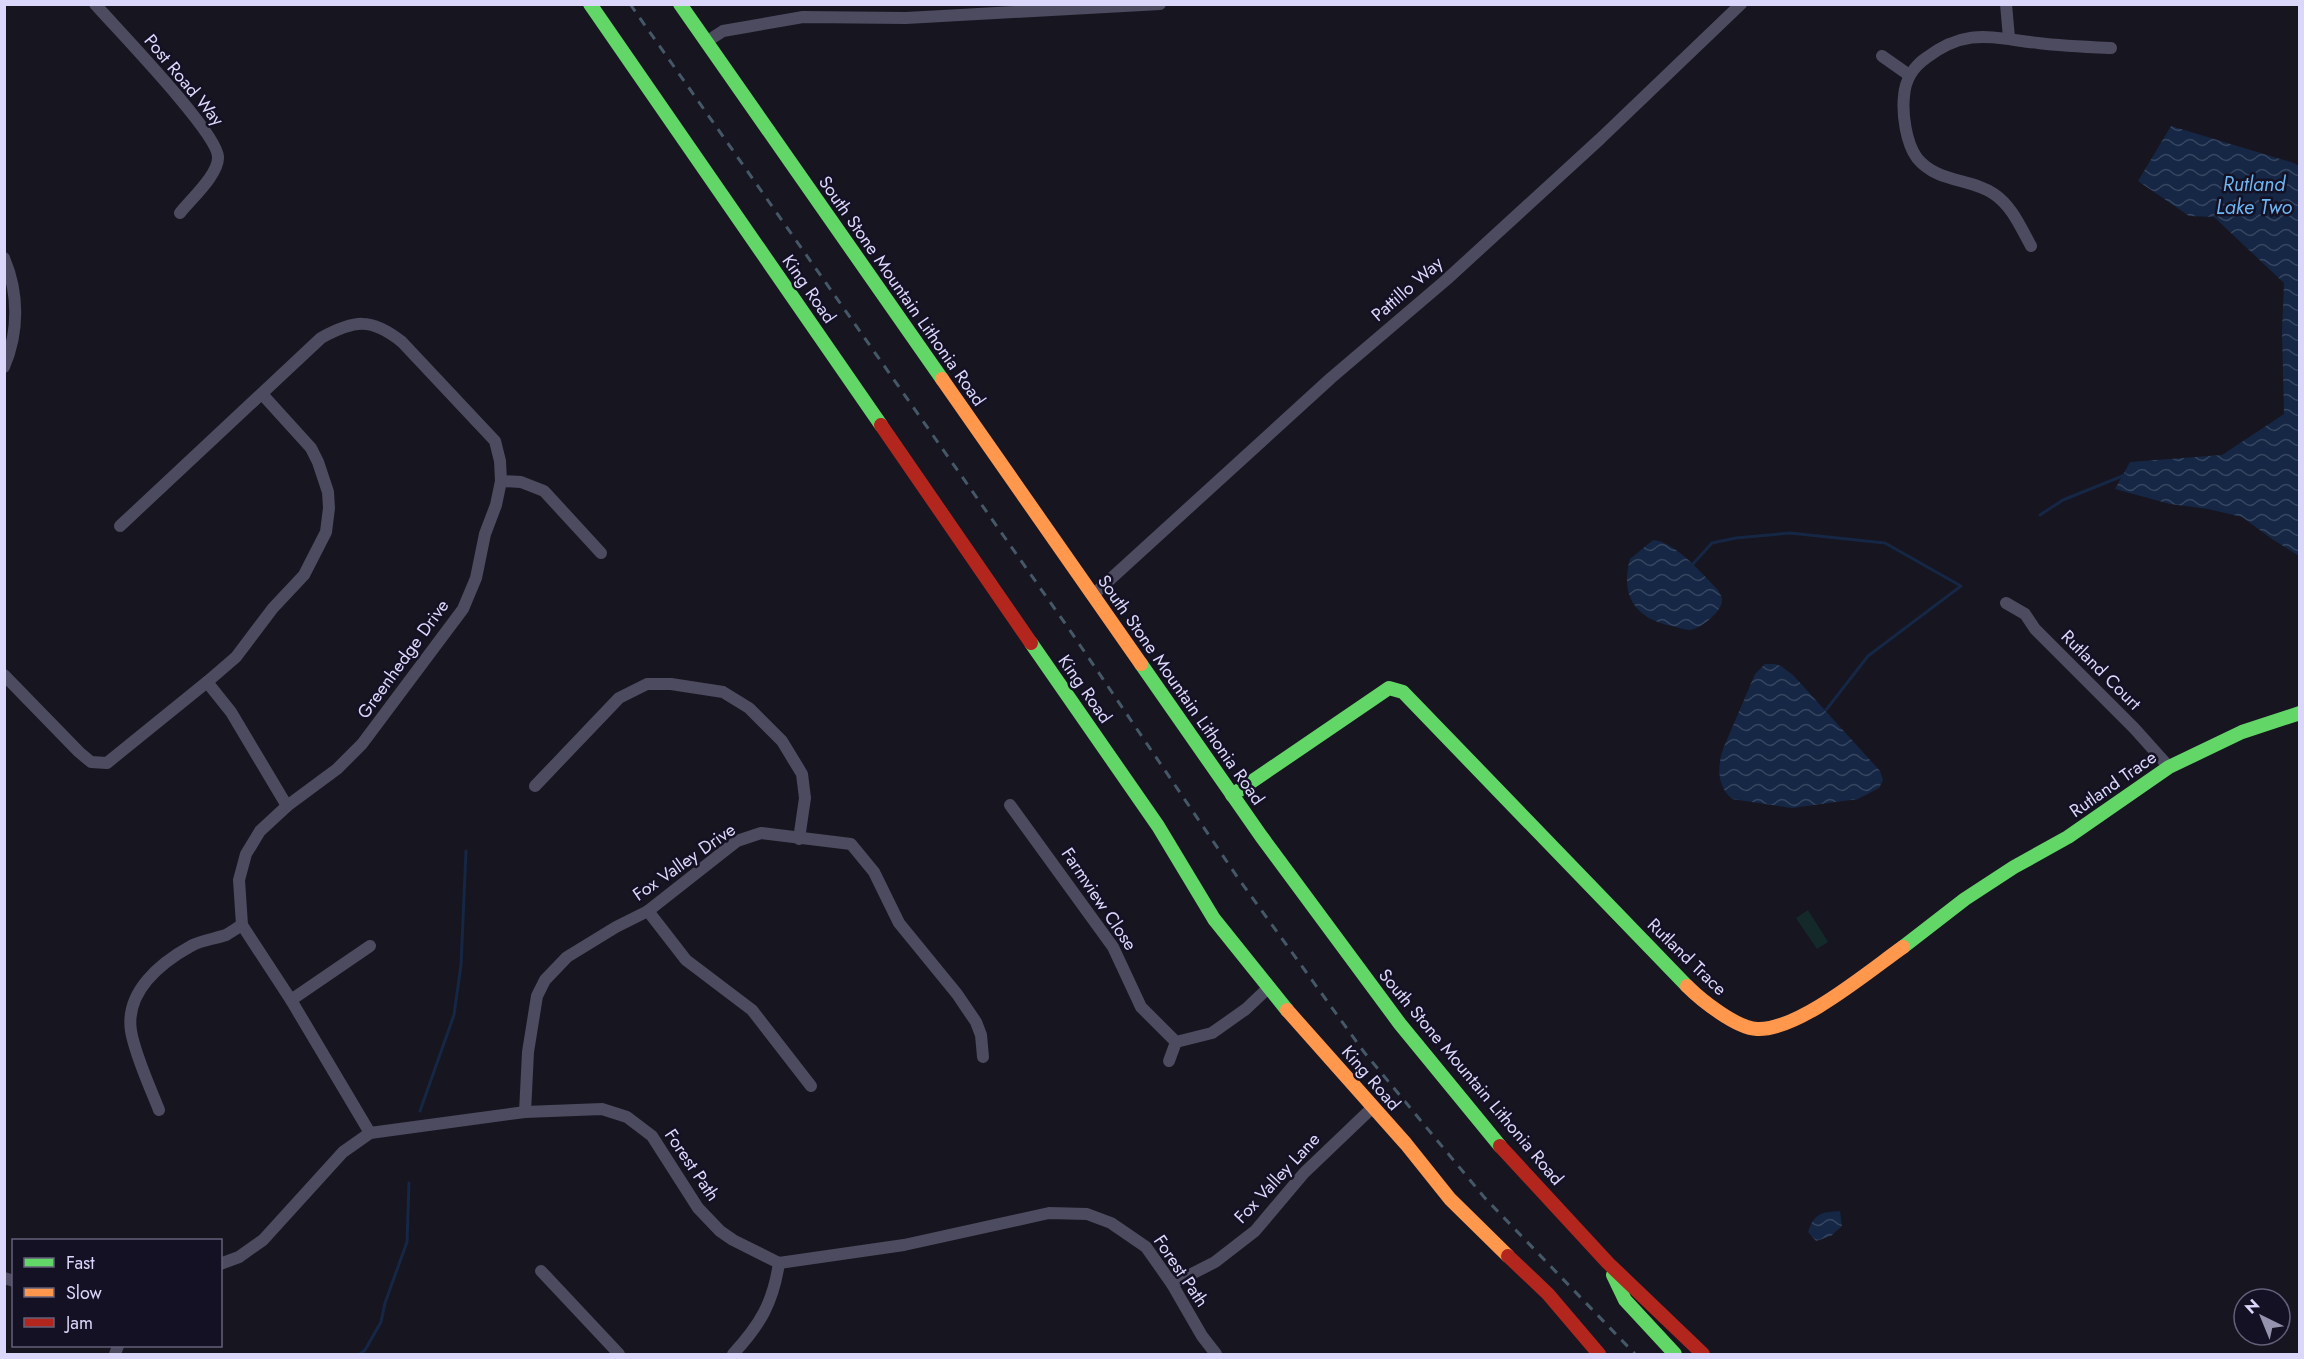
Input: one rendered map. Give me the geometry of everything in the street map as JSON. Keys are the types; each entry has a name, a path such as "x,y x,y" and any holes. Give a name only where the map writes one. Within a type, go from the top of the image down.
{"street":[{"name":"Post Road Way","path":"95,4 191,112 216,146 219,158 215,171 180,213"},
{"name":"King Road","path":"590,4 1158,826 1215,919 1268,988 1406,1144 1450,1199 1548,1294 1599,1354"},
{"name":"South Stone Mountain Lithonia Road","path":"680,4 1232,795 1344,951 1505,1152 1607,1263 1703,1354"},
{"path":"706,42 723,31 803,17 906,18 1160,4"},
{"name":"Pattillo Way","path":"1093,595 1331,378 1446,280 1600,139 1741,4"},
{"path":"2006,4 2009,38"},
{"path":"2031,246 2005,203 1994,193 1944,176 1917,157 1905,127 1903,111 1904,93 1910,75 1920,62 1940,47 1965,38 2009,38 2036,43 2111,48"},
{"path":"1882,56 1910,75"},
{"path":"4,258 15,294 15,322 12,349 4,367"},
{"name":"Greenhedge Drive","path":"120,526 321,338 343,326 359,324 375,326 390,332 495,441 500,460 501,481 496,505 485,534 476,578 463,609 362,744 337,768 287,806 260,831 246,854 239,880 242,925 291,1000 370,1133"},
{"path":"4,675 79,752 91,762 107,763 236,657 273,608 304,575 326,532 329,508 328,492 318,462 310,448 262,394"},
{"path":"501,481 521,482 544,491 601,553"},
{"name":"Rutland Court","path":"2006,603 2025,614 2035,629 2134,728 2169,767"},
{"path":"207,682 231,712 287,806"},
{"path":"535,786 619,698 647,684 671,684 723,692 749,708 782,741 802,774 805,798 799,838"},
{"name":"Rutland Trace","path":"1232,795 1389,688 1403,692 1699,998 1720,1014 1755,1029 1781,1026 1834,997 1965,899 2014,867 2068,837 2169,767 2242,732 2300,713"},
{"name":"Farmview Close","path":"1010,805 1113,947 1141,1007 1176,1042"},
{"name":"Fox Valley Drive","path":"525,1112 528,1052 537,996 545,980 567,957 616,927 648,912 737,842 761,833 851,844 873,872 899,923 957,994 976,1023 981,1035 983,1057"},
{"path":"648,912 686,960 752,1010 811,1086"},
{"path":"159,1110 131,1031 131,1015 135,1000 142,986 162,966 192,945 226,934 242,925"},
{"path":"291,1000 370,946"},
{"path":"1169,1061 1176,1042 1212,1033 1246,1009 1268,988"},
{"name":"Fox Valley Lane","path":"1172,1284 1215,1262 1255,1231 1304,1173 1372,1108"},
{"name":"Forest Path","path":"222,1263 239,1257 263,1240 343,1152 370,1133 525,1112 602,1109 627,1117 652,1136 708,1220 733,1240 779,1263 904,1245 1049,1213 1087,1214 1111,1223 1146,1247 1172,1284 1202,1336 1216,1354"},
{"path":"733,1354 765,1315 776,1288 779,1263"},
{"path":"1607,1263 1625,1300 1675,1354"},
{"path":"541,1271 619,1354"}],"green space":[{"path":"1808,910 1828,942 1817,949 1796,918"}],"water":[{"name":"Rutland Lake Two","path":"2171,126 2299,166 2299,556 2242,517 2208,509 2170,504 2115,489 2130,462 2222,455 2284,414 2282,331 2284,283 2214,217 2189,216 2138,181"},
{"path":"1653,540 1671,546 1679,552 1718,590 1722,597 1722,603 1711,618 1695,629 1688,630 1659,623 1648,618 1633,603 1627,584 1630,559"},
{"path":"1765,664 1781,666 1793,675 1880,771 1883,780 1879,788 1858,799 1792,808 1732,799 1727,794 1720,776 1723,749 1755,674"},
{"path":"1840,1211 1842,1226 1831,1236 1816,1241 1808,1232 1816,1217 1824,1213"}],"waterway":[{"path":"2040,515 2063,500 2125,475"},
{"path":"1692,565 1712,543 1736,538 1790,533 1885,543 1961,586 1868,656 1826,710"},
{"path":"420,1111 454,1015 461,965 466,851"},
{"path":"360,1354 365,1350 381,1322 385,1303 407,1242 409,1183"}],"railway":[{"path":"630,4 1069,629 1238,878 1364,1052 1484,1197 1635,1354"}],"traffic: fast":[{"path":"590,4 881,425"},
{"path":"680,4 942,379"},
{"path":"1031,643 1158,826 1214,919 1287,1010"},
{"path":"1141,664 1261,836 1400,1024 1500,1146"},
{"path":"1232,795 1389,688 1403,692 1687,986"},
{"path":"1903,947 1965,899 2014,867 2068,837 2169,767 2242,732 2300,713"},
{"path":"1613,1275 1625,1300 1675,1354"}],"traffic: slow":[{"path":"942,379 1141,664"},
{"path":"1687,986 1729,1019 1739,1024 1757,1029 1774,1027 1833,998 1903,947"},
{"path":"1287,1010 1406,1144 1450,1199 1508,1256"}],"traffic: jam":[{"path":"881,425 1031,643"},
{"path":"1500,1146 1608,1263 1703,1354"},
{"path":"1508,1256 1548,1294 1599,1354"}]}
